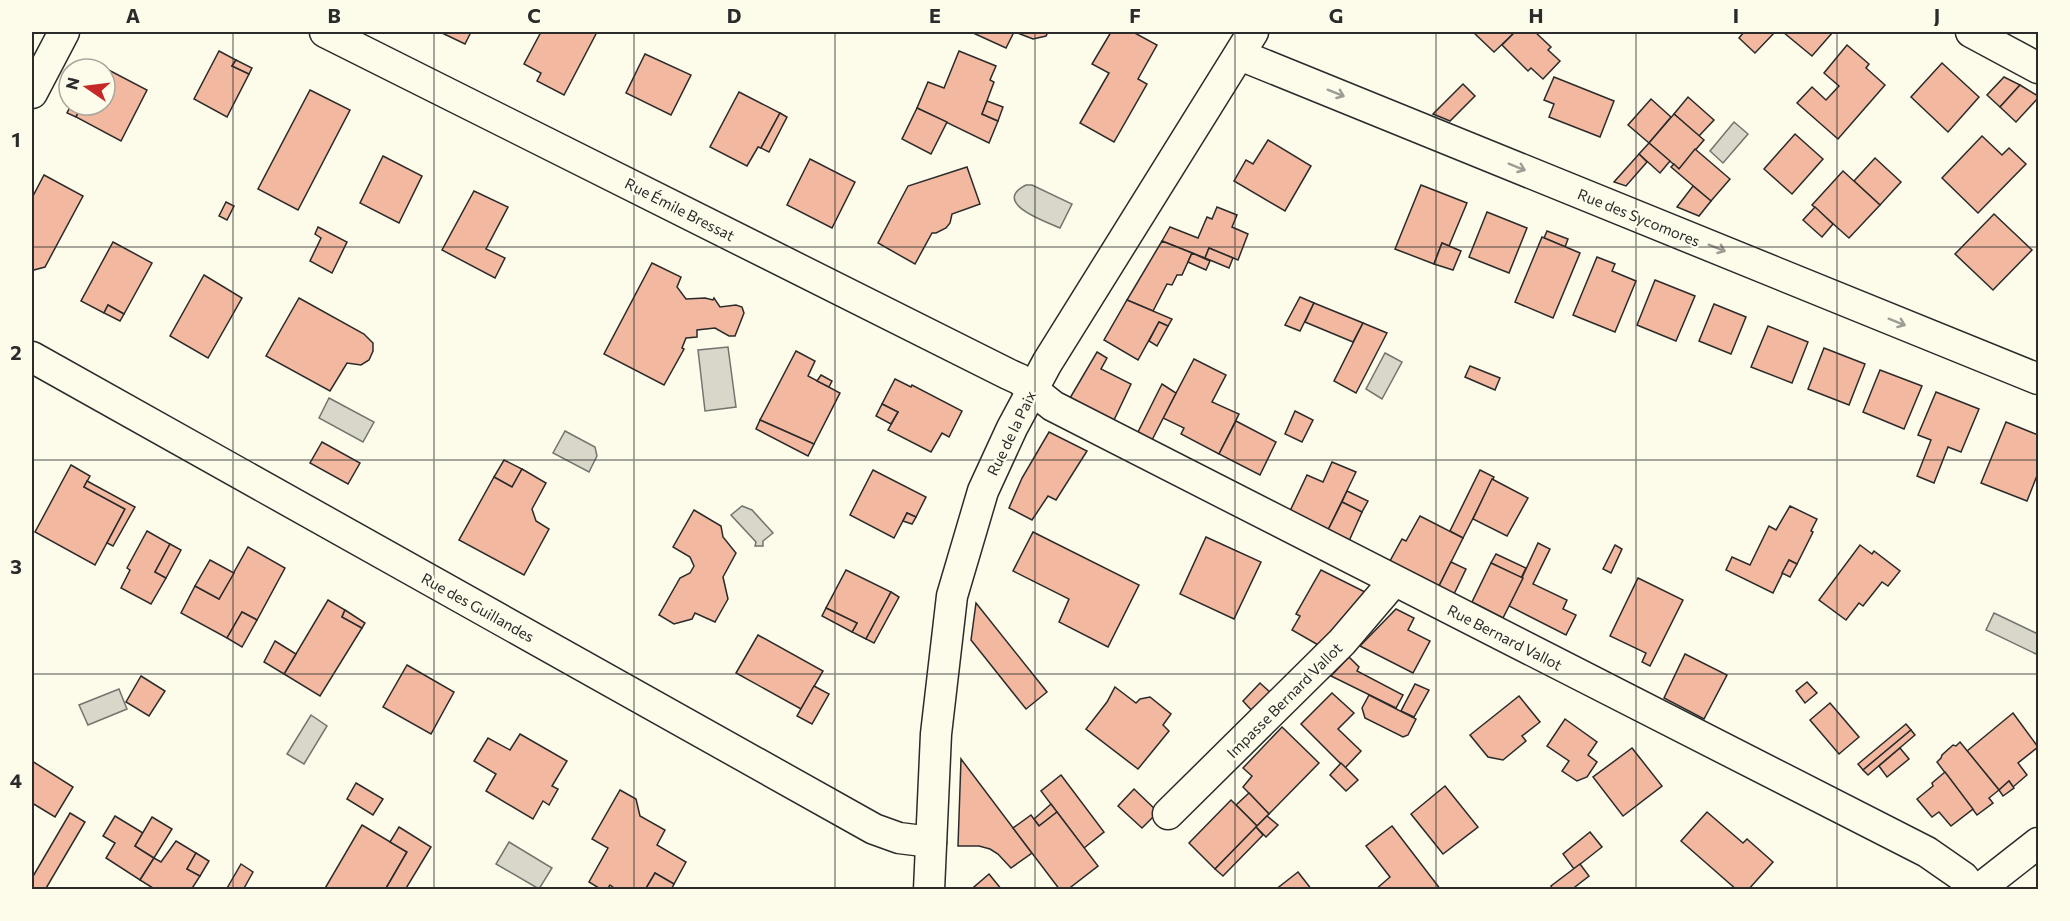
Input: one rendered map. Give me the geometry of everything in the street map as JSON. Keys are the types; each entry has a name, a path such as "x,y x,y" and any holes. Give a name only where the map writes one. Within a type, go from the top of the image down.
{"street":[{"path":"32,93 64,32"},
{"name":"Rue Émile Bressat","path":"325,32 1014,376 1032,390"},
{"path":"1971,32 2038,68"},
{"name":"Rue de la Paix","path":"929,890 936,734 952,596 983,491 1012,428 1047,363 1246,43"},
{"name":"Rue des Sycomores","path":"1246,43 2038,379"},
{"name":"Rue des Guillandes","path":"32,357 874,829 900,838 931,842"},
{"name":"Rue Bernard Vallot","path":"1032,390 1053,406 1927,852 1963,877 1976,890"},
{"name":"Impasse Bernard Vallot","path":"1168,814 1342,642 1394,581"},
{"path":"1976,890 2038,843"}],"shaded area":[{"path":"1734,122 1748,134 1723,163 1710,151"},
{"path":"1026,185 1032,185 1072,204 1060,228 1034,217 1018,205 1014,198 1017,192"},
{"path":"728,347 736,407 705,411 698,350"},
{"path":"1385,353 1402,362 1382,399 1366,389"},
{"path":"329,398 374,422 363,442 319,418"},
{"path":"565,431 595,447 597,456 589,472 553,453"},
{"path":"742,506 752,510 773,533 763,541 763,546 755,546 756,542 731,515"},
{"path":"1994,613 2038,634 2036,654 1986,630"},
{"path":"119,689 127,709 88,725 79,705"},
{"path":"311,715 327,726 304,764 287,754"},
{"path":"509,842 552,868 539,889 496,864"}],"building":[{"path":"440,32 471,32 465,44"},
{"path":"541,32 597,32 564,95 537,81 541,73 524,64"},
{"path":"971,32 1014,32 1006,48"},
{"path":"1015,32 1048,32 1046,36 1033,39"},
{"path":"1111,32 1133,32 1157,45 1138,79 1147,84 1114,142 1080,123 1109,73 1092,64"},
{"path":"1473,32 1515,32 1494,52"},
{"path":"1515,32 1535,32 1551,47 1548,50 1560,61 1543,79 1531,68 1528,71 1502,45"},
{"path":"1744,32 1775,32 1755,53 1739,38"},
{"path":"1783,32 1833,32 1812,56"},
{"path":"1847,45 1869,64 1866,68 1885,85 1838,139 1797,103 1812,87 1826,100 1839,86 1824,73"},
{"path":"219,51 236,60 232,66 249,74 227,117 194,99"},
{"path":"959,51 996,66 990,80 994,82 982,114 998,121 989,143 917,108 928,82 944,88"},
{"path":"645,54 691,75 671,115 626,93"},
{"path":"236,60 252,68 249,74 232,66"},
{"path":"1942,63 1979,97 1948,132 1911,97"},
{"path":"117,74 147,90 121,141 76,117 117,117"},
{"path":"1554,77 1614,101 1600,137 1549,117 1554,104 1544,100"},
{"path":"2004,77 2020,85 2000,107 1987,95"},
{"path":"1463,84 1475,96 1450,121 1433,114"},
{"path":"2020,85 2038,98 2016,122 2000,107"},
{"path":"310,90 350,110 298,210 258,189"},
{"path":"739,92 780,113 761,148 758,147 747,166 710,147"},
{"path":"1688,97 1714,120 1699,136 1674,114"},
{"path":"1651,99 1671,117 1649,143 1628,125"},
{"path":"987,101 1003,107 998,121 982,114"},
{"path":"917,108 947,122 931,154 902,139"},
{"path":"780,113 787,117 769,152 761,148"},
{"path":"1674,114 1704,140 1679,169 1649,143"},
{"path":"1795,134 1823,159 1792,194 1764,169"},
{"path":"1982,136 2002,155 2009,148 2026,164 1978,213 1942,178"},
{"path":"1268,140 1311,166 1285,211 1234,181 1246,160 1253,164"},
{"path":"1649,143 1670,161 1660,173 1639,154"},
{"path":"1695,149 1730,179 1711,201 1671,167 1674,164 1679,169"},
{"path":"1639,154 1647,162 1626,186 1614,182"},
{"path":"383,156 422,176 399,223 360,203"},
{"path":"1875,158 1901,182 1880,205 1854,181"},
{"path":"810,159 855,182 832,228 787,205"},
{"path":"967,167 980,204 952,214 946,228 932,233 915,264 878,243 908,186"},
{"path":"1843,171 1880,205 1849,238 1812,205"},
{"path":"44,175 83,196 45,267 32,270 32,198"},
{"path":"1421,185 1467,203 1449,246 1442,243 1434,264 1395,249"},
{"path":"1693,186 1711,201 1699,216 1677,207"},
{"path":"474,191 508,207 486,249 505,258 495,278 442,250"},
{"path":"226,202 234,206 227,220 219,216"},
{"path":"1217,207 1237,215 1232,227 1248,234 1238,260 1209,248 1205,258 1162,241 1170,227 1198,238 1207,217 1212,219"},
{"path":"1815,207 1833,224 1822,237 1803,220"},
{"path":"1487,212 1527,228 1509,273 1469,257"},
{"path":"1994,214 2032,250 1993,290 1955,254"},
{"path":"318,227 347,242 332,273 310,261 321,238 315,234"},
{"path":"1547,231 1568,239 1565,247 1544,238"},
{"path":"1542,237 1580,253 1553,318 1515,302"},
{"path":"1162,241 1192,253 1182,275 1177,275 1172,285 1167,284 1153,311 1127,300"},
{"path":"113,242 152,263 124,314 108,305 104,313 81,301"},
{"path":"1442,243 1461,251 1453,270 1434,264"},
{"path":"1209,248 1233,258 1229,268 1205,258"},
{"path":"1192,253 1210,261 1206,270 1188,262"},
{"path":"1597,257 1615,264 1612,271 1636,281 1615,332 1573,315"},
{"path":"652,263 681,277 677,287 686,299 713,300 714,298 720,307 736,305 742,307 744,313 735,336 729,336 715,328 697,330 697,337 686,338 682,348 684,349 664,385 604,354"},
{"path":"204,275 242,298 208,358 170,336"},
{"path":"1655,280 1695,296 1676,341 1637,325"},
{"path":"1300,297 1314,303 1300,331 1285,325"},
{"path":"299,298 364,334 373,343 373,351 369,360 361,365 347,363 330,391 266,356"},
{"path":"1127,300 1172,319 1168,326 1159,322 1138,360 1104,340"},
{"path":"1314,303 1363,323 1353,342 1305,322"},
{"path":"1714,304 1746,317 1731,354 1699,341"},
{"path":"108,305 124,314 120,321 104,313"},
{"path":"1159,322 1168,326 1157,346 1149,341"},
{"path":"1363,323 1387,333 1356,393 1334,381"},
{"path":"1768,326 1808,342 1792,383 1751,367"},
{"path":"1824,348 1865,364 1849,405 1808,389"},
{"path":"796,351 815,361 808,376 840,393 814,444 760,420"},
{"path":"1097,352 1107,358 1101,369 1131,384 1114,420 1070,398"},
{"path":"1194,359 1226,375 1212,402 1239,414 1219,454 1181,434 1184,428 1163,418"},
{"path":"1470,366 1500,378 1495,390 1465,377"},
{"path":"1880,370 1922,386 1904,429 1863,412"},
{"path":"821,375 832,381 829,387 817,381"},
{"path":"895,379 911,387 912,385 962,411 949,437 942,433 931,452 888,430 898,412 882,404"},
{"path":"1162,384 1176,393 1152,440 1138,432"},
{"path":"1936,392 1979,409 1961,452 1948,447 1934,483 1917,476 1931,440 1918,435"},
{"path":"882,404 898,412 891,424 876,416"},
{"path":"1295,411 1313,420 1302,442 1285,434"},
{"path":"760,420 814,444 808,456 756,429"},
{"path":"1236,421 1276,442 1260,475 1219,454"},
{"path":"2006,422 2038,435 2038,473 2027,501 1981,483"},
{"path":"1049,432 1087,451 1056,500 1048,496 1032,520 1009,508 1022,478"},
{"path":"322,442 360,463 348,484 310,463"},
{"path":"504,460 522,469 512,487 494,477"},
{"path":"1332,462 1356,472 1328,530 1290,511 1307,475 1323,482"},
{"path":"71,465 90,476 84,487 125,509 95,565 35,532"},
{"path":"522,469 546,483 532,509 536,521 549,529 524,575 459,540 494,477 512,487"},
{"path":"873,470 926,497 916,517 907,513 894,538 850,515"},
{"path":"1480,470 1494,477 1463,538 1450,531"},
{"path":"1492,479 1528,498 1507,536 1473,519"},
{"path":"87,481 135,507 113,546 107,543 125,509 84,487"},
{"path":"1347,491 1368,501 1362,512 1342,502"},
{"path":"1342,502 1362,512 1349,541 1328,530"},
{"path":"1790,506 1817,519 1797,564 1789,560 1773,593 1726,570 1732,557 1750,565 1769,526 1776,530"},
{"path":"694,510 721,526 723,537 736,553 723,577 728,599 715,622 695,613 692,619 674,624 659,615 680,578 690,573 694,566 690,557 673,547"},
{"path":"907,513 916,517 912,524 903,521"},
{"path":"1420,516 1463,538 1439,586 1390,561 1402,539 1406,541"},
{"path":"147,531 170,544 155,572 166,578 151,604 121,588 130,570 127,568"},
{"path":"1033,532 1139,585 1108,647 1059,622 1069,599 1013,571"},
{"path":"1206,537 1261,562 1234,619 1180,594"},
{"path":"1538,543 1550,549 1533,584 1567,600 1563,609 1576,615 1566,635 1509,606"},
{"path":"170,544 181,550 166,578 155,572"},
{"path":"1615,545 1622,549 1611,573 1603,569"},
{"path":"1860,545 1872,554 1874,551 1900,571 1888,586 1882,582 1863,606 1859,603 1846,620 1819,600"},
{"path":"248,547 285,568 257,620 242,612 227,638 181,613 195,586 219,599"},
{"path":"1496,554 1526,568 1521,578 1491,563"},
{"path":"210,560 234,573 219,599 195,586"},
{"path":"1789,560 1797,564 1790,577 1782,573"},
{"path":"1451,562 1466,569 1454,594 1439,586"},
{"path":"1491,563 1523,578 1503,618 1472,602"},
{"path":"846,570 891,592 866,639 852,632 857,623 826,608"},
{"path":"1321,570 1365,592 1320,646 1292,630 1300,616 1296,614"},
{"path":"1638,578 1683,600 1650,666 1642,662 1646,653 1610,636"},
{"path":"891,592 899,597 874,643 866,639"},
{"path":"328,600 345,610 342,617 362,628 320,696 284,674"},
{"path":"976,603 1047,692 1026,709 971,640"},
{"path":"826,608 857,623 852,632 822,616"},
{"path":"1396,609 1414,618 1408,630 1430,641 1413,673 1360,646"},
{"path":"345,610 365,623 362,628 342,617"},
{"path":"242,612 257,620 242,647 227,638"},
{"path":"758,635 823,671 801,709 736,673"},
{"path":"275,641 296,654 284,674 264,662"},
{"path":"1685,654 1727,675 1704,719 1664,698"},
{"path":"1349,657 1359,667 1357,671 1403,695 1396,708 1331,676"},
{"path":"407,665 454,692 431,734 383,707"},
{"path":"141,676 165,691 149,716 126,702"},
{"path":"1807,682 1817,693 1805,703 1796,691"},
{"path":"1260,683 1272,694 1254,713 1243,701"},
{"path":"1415,684 1429,690 1414,717 1401,711"},
{"path":"814,686 829,694 812,724 797,716"},
{"path":"1115,687 1136,703 1140,699 1150,697 1171,714 1163,725 1169,731 1138,769 1086,729 1107,702"},
{"path":"1332,693 1354,713 1338,729 1361,751 1345,768 1301,724"},
{"path":"1369,695 1416,719 1408,735 1403,737 1365,718 1362,708"},
{"path":"1519,696 1540,722 1522,736 1526,741 1503,760 1488,757 1470,735"},
{"path":"1830,703 1859,737 1839,754 1810,720"},
{"path":"2013,713 2038,747 2018,763 2027,775 2013,787 2009,781 1999,790 1967,751"},
{"path":"1565,719 1597,742 1588,755 1597,762 1587,777 1577,781 1562,771 1569,761 1547,746"},
{"path":"1906,724 1911,730 1863,770 1858,764"},
{"path":"1282,727 1319,763 1269,814 1243,787 1252,776 1243,768"},
{"path":"1911,730 1915,735 1868,775 1863,770"},
{"path":"520,734 567,761 552,786 558,789 549,805 543,801 533,819 486,791 496,774 474,761 488,738 510,750"},
{"path":"1960,742 1999,790 1989,798 1993,803 1977,815 1937,762 1953,745 1956,746"},
{"path":"1632,748 1662,786 1623,816 1593,777"},
{"path":"1900,748 1909,759 1887,777 1879,766"},
{"path":"961,759 1032,853 1011,868 990,849 979,846 958,846"},
{"path":"32,761 73,787 55,817 32,803"},
{"path":"1341,763 1358,780 1346,791 1330,775"},
{"path":"1945,772 1973,809 1951,826 1939,812 1932,817 1917,799"},
{"path":"1061,775 1104,832 1084,848 1041,791"},
{"path":"2009,781 2014,788 2003,796 1999,790"},
{"path":"356,783 383,799 373,815 347,799"},
{"path":"1445,786 1478,827 1443,854 1411,814"},
{"path":"1134,789 1158,812 1142,828 1118,806"},
{"path":"620,790 636,799 640,816 665,830 657,845 686,862 674,884 655,873 645,890 617,890 610,885 607,890 602,890 589,882 608,848 592,839"},
{"path":"1249,793 1269,814 1257,826 1236,805"},
{"path":"1231,800 1257,826 1215,869 1189,843"},
{"path":"1051,804 1057,812 1039,826 1034,819"},
{"path":"1057,812 1098,866 1067,890 1060,890 1013,828 1031,815 1039,826"},
{"path":"1707,812 1743,843 1747,839 1773,862 1748,890 1737,890 1681,841"},
{"path":"70,813 85,822 45,890 36,890 32,887 32,878"},
{"path":"115,816 143,833 135,846 154,858 140,880 106,858 115,843 103,836"},
{"path":"1267,816 1278,825 1266,837 1256,827"},
{"path":"152,817 172,829 154,858 135,846"},
{"path":"362,825 407,852 385,890 324,890"},
{"path":"1392,826 1441,890 1375,890 1390,877 1366,846"},
{"path":"399,827 431,847 405,890 385,890 407,852 390,842"},
{"path":"1256,827 1263,835 1223,876 1215,869"},
{"path":"1590,832 1602,847 1574,869 1563,854"},
{"path":"176,841 196,853 187,869 200,876 191,890 156,890 140,880 154,858 161,862"},
{"path":"196,853 209,861 200,876 187,869"},
{"path":"241,864 253,872 243,890 226,890"},
{"path":"1580,864 1589,876 1571,890 1553,890 1551,886"},
{"path":"1298,872 1312,890 1275,890"},
{"path":"655,873 674,884 671,890 645,890"},
{"path":"989,874 1002,890 976,890 974,887"}]}
